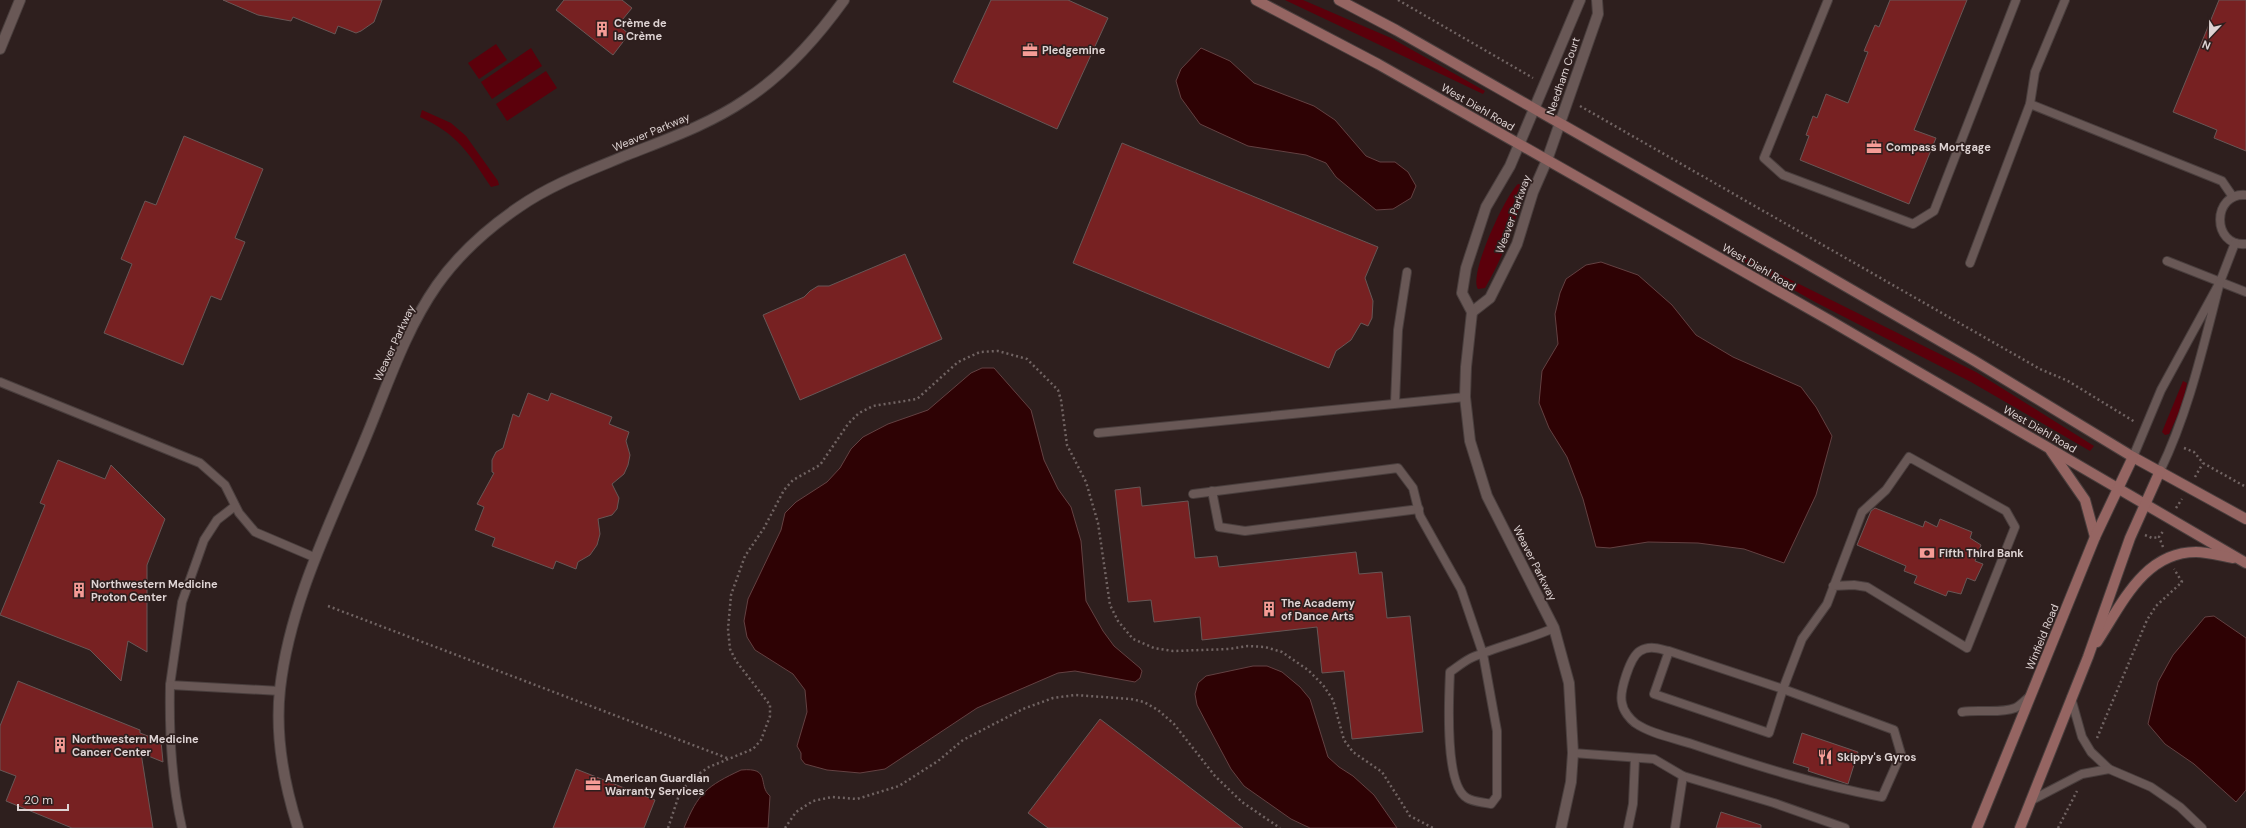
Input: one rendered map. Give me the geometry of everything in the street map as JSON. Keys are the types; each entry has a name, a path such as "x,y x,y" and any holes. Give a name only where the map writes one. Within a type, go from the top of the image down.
{"street":[{"path":"0,49 20,0"},
{"name":"Weaver Parkway","path":"298,828 283,769 279,724 280,691 292,621 316,558 414,323 436,286 452,266 486,232 539,194 702,124 743,102 787,68 822,31 844,0"},
{"name":"West Diehl Road","path":"1256,0 1378,64 1829,320 2243,561"},
{"path":"1339,0 1396,30 1921,330 2133,457 2246,520"},
{"name":"Needham Court","path":"1519,144 1532,109 1580,0"},
{"name":"Needham Court","path":"1547,160 1598,14 1597,0"},
{"name":"Weaver Parkway","path":"1519,144 1510,166 1486,207 1466,268 1462,293 1472,312 1467,353 1465,397 1470,441 1487,496 1554,628 1569,683 1573,753 1571,782 1561,828"},
{"name":"Weaver Parkway","path":"1472,312 1490,298 1506,267 1517,244 1533,192 1547,160"},
{"path":"2047,447 2085,500 2095,537"},
{"name":"Winfield Road","path":"1977,828 2095,537 2133,457"},
{"path":"2020,828 2088,657 2130,538 2160,471"},
{"path":"2088,657 2134,585 2154,566 2167,557 2196,552 2243,561"}],"lane":[{"path":"1828,0 1764,158 1783,175 1913,224 1934,211 2016,0"},
{"path":"1970,263 2030,104 2035,72 2065,0"},
{"path":"2030,104 2222,181 2233,197"},
{"path":"2246,195 2233,197 2221,209 2219,217 2223,233 2228,240 2235,243 2246,244"},
{"path":"2160,471 2189,402 2220,282 2235,243"},
{"path":"2167,261 2246,292"},
{"path":"1395,403 1398,330 1407,272"},
{"path":"2133,457 2161,390 2220,282"},
{"path":"0,382 200,463 225,485 235,506 255,532 316,558"},
{"path":"1098,433 1465,397"},
{"path":"1669,651 1654,694 1769,733 1783,689 1802,639 1824,608 1862,512 1886,490 1909,457 2006,511 2014,527 1967,648 1867,587 1854,585 1833,586"},
{"path":"1193,494 1398,468 1413,488 1420,516 1462,589 1483,654 1497,731 1497,796 1491,804 1466,798 1454,782 1448,719 1450,672 1470,659 1483,654 1554,628"},
{"path":"1212,491 1219,527 1245,531 1419,509"},
{"path":"182,828 174,796 171,766 170,684 182,602 204,540 217,520 235,506"},
{"path":"1651,647 1669,651 1783,689 1894,730 1901,754 1882,797 1831,787 1715,752 1647,729 1635,722 1625,712 1622,703 1622,688 1634,659 1639,651 1651,647"},
{"path":"170,684 280,691"},
{"path":"1962,712 1976,709 2002,711 2016,708 2032,694"},
{"path":"2071,698 2082,737 2092,752 2109,770 2151,787 2180,807 2202,828"},
{"path":"1573,753 1654,759 1683,776 1774,803 1845,828"},
{"path":"1628,828 1633,804 1635,758"},
{"path":"2030,801 2082,774 2109,770"},
{"path":"1676,828 1683,776"}],"path":[{"path":"1398,0 1543,84"},
{"path":"1568,98 2040,369 2068,381 2118,413"},
{"path":"668,828 679,795 690,780 708,767 753,749 761,740 770,716 770,705 736,661 730,649 728,629 731,595 744,556 764,528 784,490 793,480 820,465 848,424 859,413 873,406 917,399 958,362 980,352 998,351 1027,359 1058,390 1061,400 1067,445 1086,482 1098,523 1110,606 1118,621 1133,639 1154,648 1173,651 1248,646 1265,647 1282,652 1308,670 1323,685 1333,700 1344,740 1353,752 1382,772 1410,816 1433,828"},
{"path":"2187,450 2194,452 2203,463 2246,488"},
{"path":"2199,469 2203,463"},
{"path":"2145,535 2152,538 2160,538 2165,528"},
{"path":"2092,752 2147,620 2156,606 2182,582 2176,572"},
{"path":"328,606 728,758"},
{"path":"785,828 796,812 813,801 832,797 857,798 899,786 938,761 963,740 1023,709 1053,698 1075,695 1131,699 1144,702 1158,710 1174,724 1226,787 1242,802 1280,828"},
{"path":"2058,828 2076,792 2082,774"}],"shaded area":[{"path":"1285,0 1303,0 1391,38 1485,91 1483,94"},
{"path":"496,44 507,60 479,79 468,63"},
{"path":"531,48 542,66 492,99 481,82"},
{"path":"1201,48 1230,61 1254,83 1314,106 1335,120 1366,156 1380,162 1395,162 1408,172 1416,186 1411,198 1393,209 1376,210 1336,177 1326,163 1306,155 1248,146 1200,124 1181,98 1176,81 1181,69"},
{"path":"546,71 557,88 507,121 496,104"},
{"path":"422,110 451,123 466,136 498,181 499,185 491,187 462,146 444,130 420,117"},
{"path":"1518,184 1522,185 1524,190 1508,240 1498,264 1485,288 1478,289 1476,281 1478,268 1489,236 1512,191"},
{"path":"1741,255 1976,372 2094,446 2090,451 1971,382 1815,302 1739,259"},
{"path":"1601,262 1638,275 1672,305 1696,335 1733,357 1801,387 1816,407 1832,436 1816,495 1784,563 1744,549 1698,543 1648,542 1610,548 1596,547 1583,499 1567,457 1549,428 1539,403 1542,371 1558,344 1555,314 1560,293 1566,279 1586,265"},
{"path":"982,368 994,368 1031,410 1044,460 1058,489 1071,507 1081,541 1086,601 1103,631 1114,646 1140,668 1142,671 1140,678 1135,682 1075,671 1058,673 977,708 885,769 860,773 827,770 805,764 801,759 801,753 797,746 807,712 805,690 793,674 755,650 747,637 744,621 748,599 781,530 785,513 796,502 827,482 840,468 851,449 863,437 888,424 928,410 971,373"},
{"path":"2183,381 2187,383 2182,406 2169,434 2165,435 2162,432"},
{"path":"2214,616 2246,638 2246,790 2236,802 2194,764 2165,744 2148,724 2158,682 2173,655 2205,617"},
{"path":"1253,666 1267,666 1282,672 1300,687 1310,699 1328,757 1339,767 1353,776 1374,795 1397,828 1310,828 1291,819 1244,786 1231,769 1208,726 1197,705 1195,694 1198,683 1206,676"},
{"path":"741,770 757,771 762,778 766,792 770,796 768,828 684,828 699,798 712,786"}],"building":[{"path":"223,0 382,0 374,22 356,33 338,26 335,34 293,17 291,21 258,15"},
{"name":"Crème de la Crème","path":"564,0 622,0 632,8 618,25 629,34 613,55 556,10"},
{"name":"Pledgemine","path":"991,0 1068,0 1108,18 1057,129 953,82"},
{"path":"1890,0 1967,0 1914,130 1936,138 1909,204 1800,160 1809,136 1806,135 1813,116 1817,118 1826,94 1848,103 1868,52 1864,51 1875,25 1879,27"},
{"path":"2219,0 2246,0 2246,151 2214,138 2217,130 2173,112"},
{"path":"184,136 263,169 235,238 245,242 221,300 211,296 183,365 104,333 132,264 121,259 145,201 156,205"},
{"path":"1122,143 1378,247 1365,278 1373,301 1372,318 1368,326 1361,323 1351,340 1336,351 1329,368 1073,263"},
{"path":"905,254 942,339 800,400 763,315 804,297 818,286 829,286"},
{"path":"528,393 548,401 551,393 612,417 609,424 629,432 626,441 630,455 628,465 624,474 612,484 619,498 617,509 612,515 598,519 600,534 597,545 590,555 578,562 576,569 556,561 553,569 492,546 495,538 475,530 484,507 477,504 494,473 492,472 492,460 496,452 503,448 513,414 519,417"},
{"name":"Northwestern Medicine Proton Center","path":"58,460 105,479 111,465 165,519 147,565 147,652 128,641 121,681 90,650 0,615 45,505 40,503"},
{"name":"The Academy of Dance Arts","path":"1140,487 1142,506 1188,501 1195,558 1217,556 1219,567 1356,552 1359,574 1382,572 1387,618 1410,616 1423,732 1352,739 1344,671 1322,673 1317,627 1202,640 1200,617 1154,622 1151,600 1128,602 1115,490"},
{"name":"Fifth Third Bank","path":"1875,508 1923,527 1925,521 1937,527 1940,519 1972,532 1970,538 1981,545 1975,561 1983,564 1975,581 1967,578 1961,594 1948,591 1946,596 1914,583 1917,576 1904,571 1906,566 1857,545 1871,511"},
{"name":"Northwestern Medicine Cancer Center","path":"18,681 140,730 140,733 161,741 163,762 141,753 153,828 72,828 6,801 16,776 0,770 0,726"},
{"path":"1100,719 1243,828 1048,828 1028,813"},
{"name":"Skippy's Gyros","path":"1802,733 1858,752 1848,784 1808,771 1809,768 1793,763"},
{"name":"American Guardian Warranty Services","path":"576,769 655,800 644,828 553,828"},
{"path":"1721,812 1761,825 1761,828 1716,828"}],"place":[{"name":"Crème de la Crème","path":"602,29"},
{"name":"Pledgemine","path":"1030,50"},
{"name":"Compass Mortgage","path":"1874,147"},
{"name":"Fifth Third Bank","path":"1927,553"},
{"name":"Northwestern Medicine Proton Center","path":"79,590"},
{"name":"The Academy of Dance Arts","path":"1269,609"},
{"name":"Northwestern Medicine Cancer Center","path":"60,745"},
{"name":"Skippy's Gyros","path":"1825,757"},
{"name":"American Guardian Warranty Services","path":"593,784"}]}
